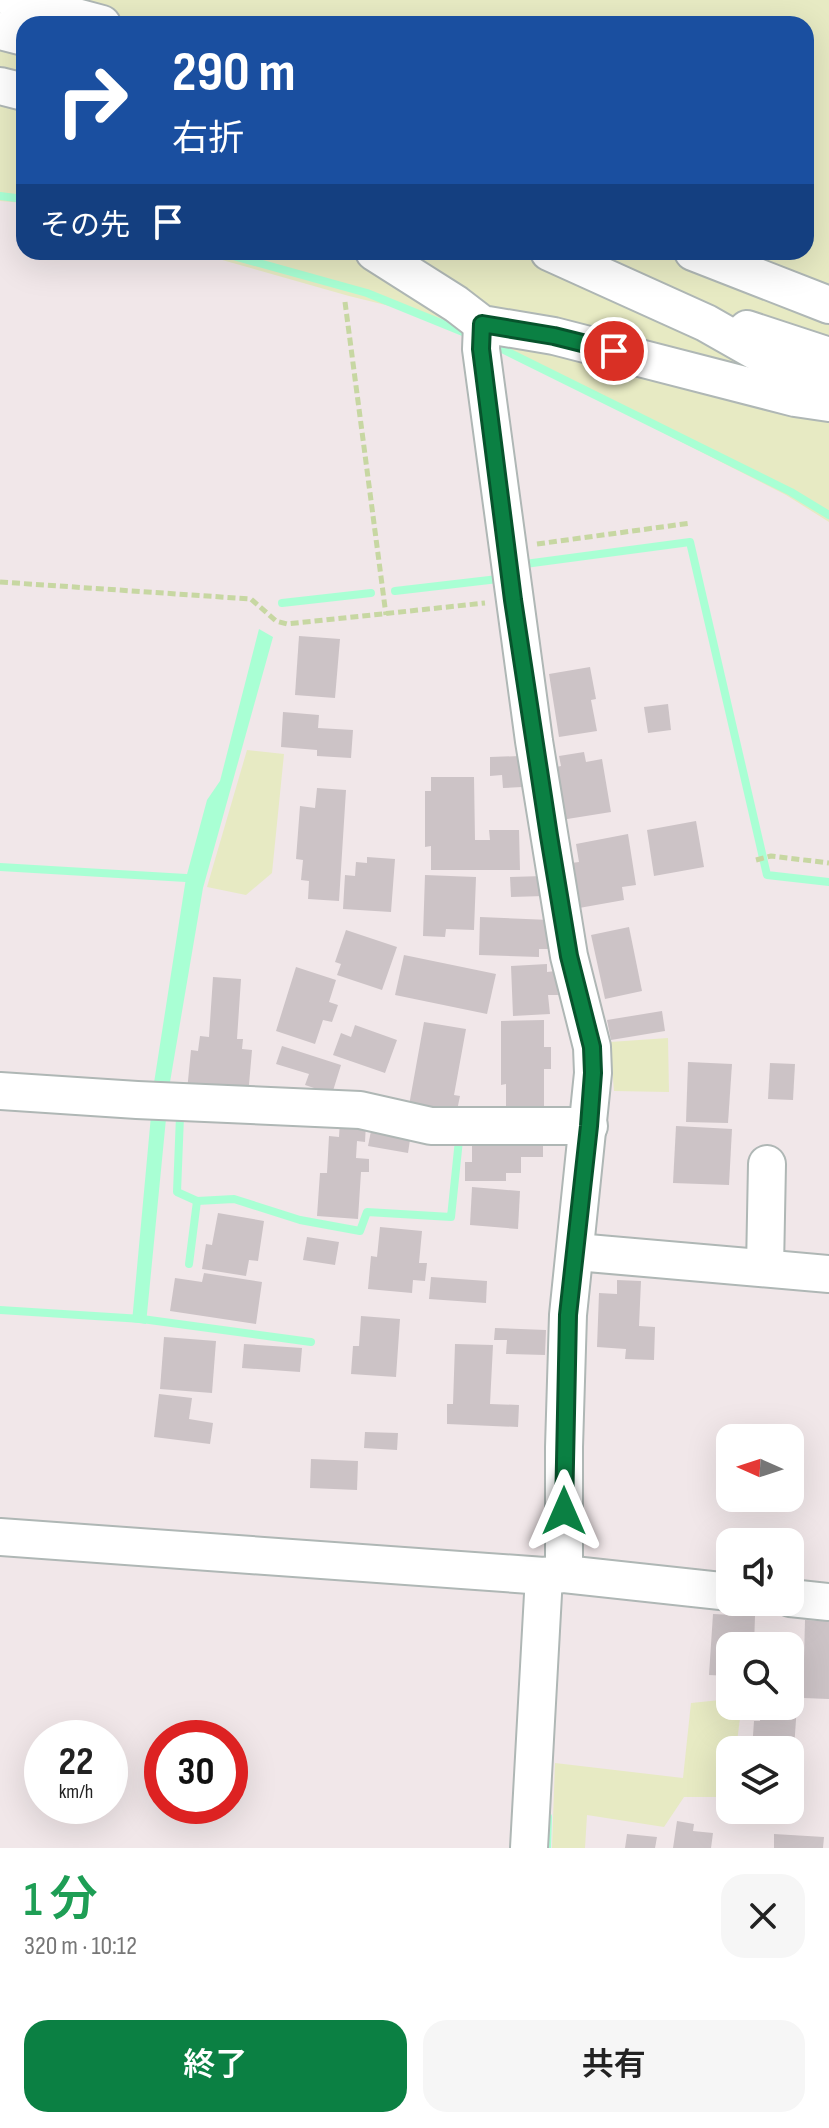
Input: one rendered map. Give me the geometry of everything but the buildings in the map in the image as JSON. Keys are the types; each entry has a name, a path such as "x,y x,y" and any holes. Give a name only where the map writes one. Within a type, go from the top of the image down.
{"street":[{"path":"13,0 72,16"},
{"path":"387,260 482,324 554,336 795,398 829,403"},
{"path":"567,260 706,323 829,393"},
{"path":"714,260 829,305"},
{"path":"706,323 754,330 829,356"},
{"path":"482,324 481,349 513,600 569,956 592,1047 593,1073 568,1315 564,1447 529,1848"},
{"path":"0,1091 360,1110 431,1126 589,1126"},
{"path":"765,1268 767,1164"},
{"path":"576,1252 829,1274"},
{"path":"0,1537 554,1575 716,1591"},
{"path":"804,1599 829,1602"}],"path":[{"path":"345,302 386,615"},
{"path":"508,548 691,523"},
{"path":"0,582 251,599 276,621 287,624 513,600"},
{"path":"756,860 771,856 829,863"}],"shaded area":[{"path":"0,0 829,0 829,522 786,495 496,348 463,324 222,260 814,260 814,16 16,16 16,202 0,201"},
{"path":"259,629 273,637 203,888 169,1088 146,1324 132,1322 154,1083 186,878 207,800 220,781"},
{"path":"247,750 284,754 272,873 246,895 207,887"},
{"path":"668,1038 669,1092 614,1091 610,1042"},
{"path":"716,1700 716,1720 740,1720 738,1736 716,1736 716,1797 684,1797 664,1827 587,1815 585,1848 552,1848 555,1763 683,1778 691,1703"}],"waterway":[{"path":"0,196 16,198"},
{"path":"248,260 367,293 463,332"},
{"path":"500,348 791,492 829,515"},
{"path":"525,564 690,542 767,875 829,882"},
{"path":"395,591 498,579"},
{"path":"282,603 371,593"},
{"path":"0,867 186,878"},
{"path":"180,1116 177,1192 197,1201 234,1199 300,1220 360,1231 367,1212 451,1217 459,1140"},
{"path":"189,1264 197,1201"},
{"path":"0,1310 142,1319 311,1342"},
{"path":"547,1848 548,1817"}],"route":[{"path":"564,1511 568,1315 589,1126 592,1047 569,956 534,741 481,349 482,324 554,336 614,351"}]}
